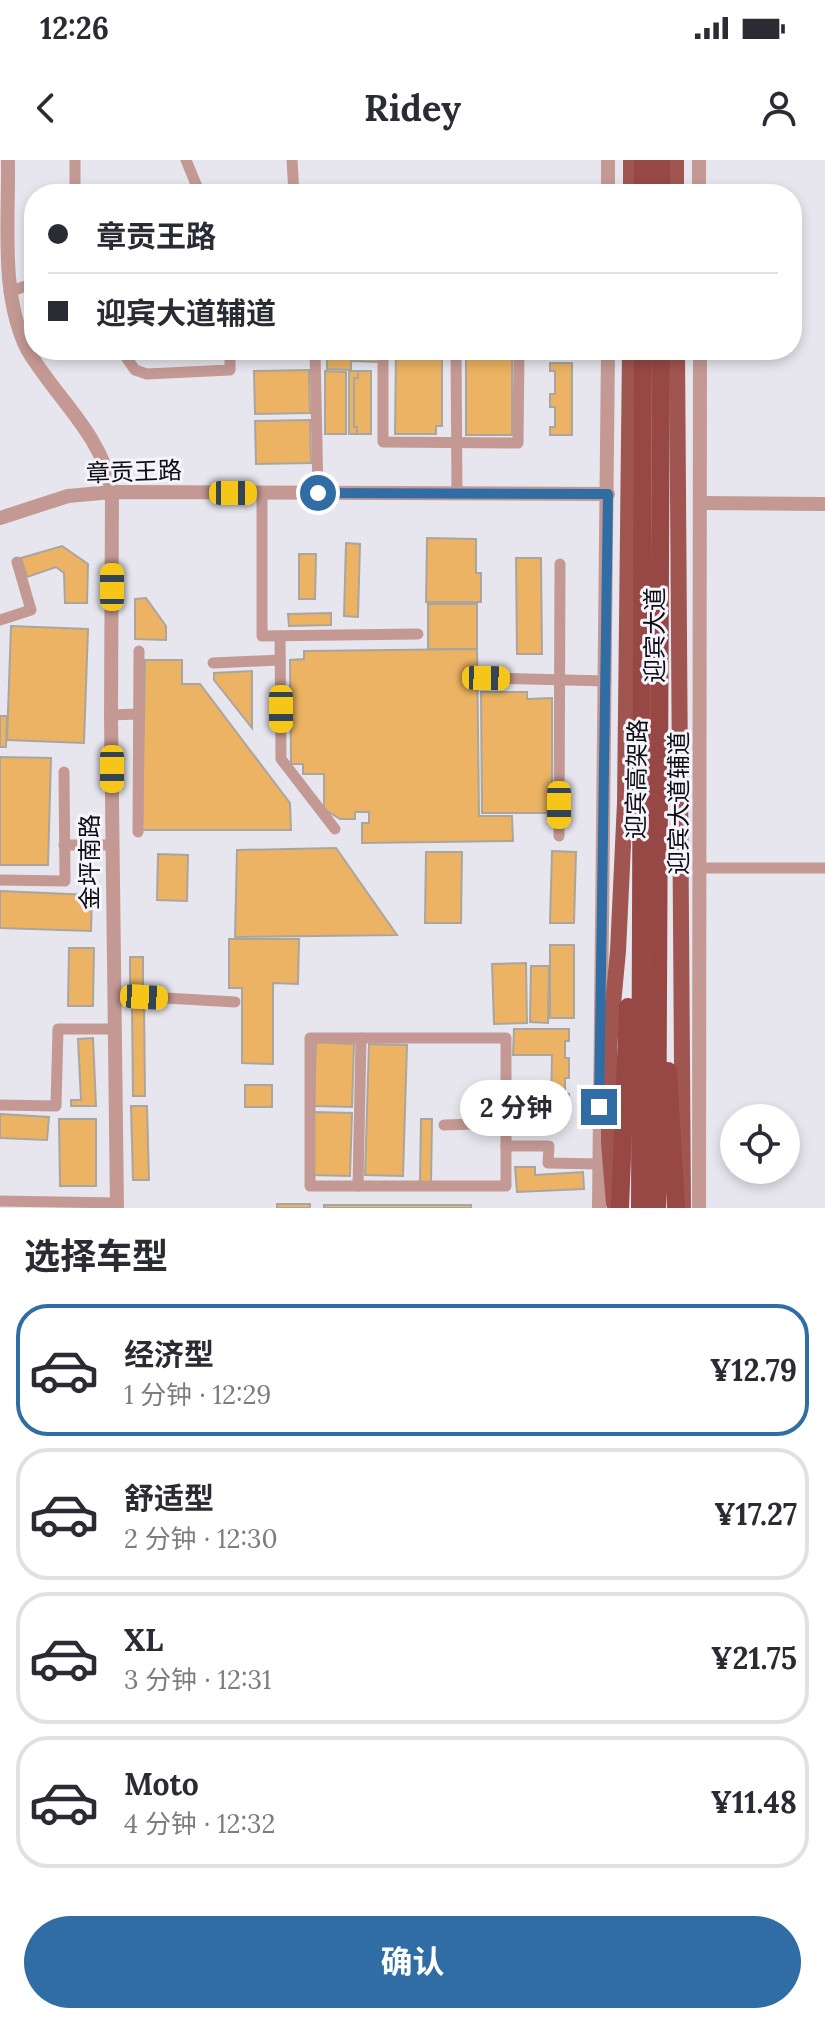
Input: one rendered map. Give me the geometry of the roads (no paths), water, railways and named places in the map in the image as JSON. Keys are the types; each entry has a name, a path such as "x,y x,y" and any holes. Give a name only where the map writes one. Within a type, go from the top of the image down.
{"highway":[{"path":"643,160 643,184"},
{"path":"661,160 661,184"},
{"name":"迎宾高架路","path":"640,1208 643,360"},
{"name":"迎宾高架路","path":"657,1208 661,360"},
{"path":"661,808 668,1066 676,1208"},
{"path":"617,1208 640,809"}],"main road":[{"path":"631,160 631,184"},
{"path":"676,160 676,184"},
{"name":"迎宾大道","path":"617,1208 609,1142 609,1047 618,951 625,803 630,360"},
{"name":"迎宾大道","path":"677,360 683,1208"}],"street":[{"name":"金坪南路","path":"8,160 6,242 9,292 24,342"},
{"path":"75,160 75,184"},
{"path":"186,160 196,184"},
{"path":"292,160 293,184"},
{"path":"608,160 608,184"},
{"path":"699,160 699,184"},
{"path":"9,292 24,287"},
{"name":"金坪南路","path":"34,360 96,448 110,479 112,492 111,715 117,1205"},
{"path":"128,360 135,370 147,374 230,370 230,360"},
{"path":"315,360 318,493"},
{"path":"383,360 383,442 457,443 518,443 519,360"},
{"path":"456,360 457,494"},
{"path":"599,1208 608,360"},
{"name":"迎宾大道辅道","path":"699,1208 700,360"},
{"name":"章贡王路","path":"0,518 68,496 112,492 608,494"},
{"path":"262,493 262,636 418,634"},
{"path":"701,503 825,504"},
{"path":"0,620 31,610 17,562"},
{"path":"559,836 560,564"},
{"path":"280,636 281,759 335,829"},
{"path":"138,832 139,651"},
{"path":"213,663 280,660"},
{"path":"486,678 606,681"},
{"path":"111,715 138,714"},
{"path":"0,880 65,881 64,772"},
{"path":"64,845 112,845"},
{"path":"701,868 825,868"},
{"path":"113,995 235,1002"},
{"path":"0,1105 56,1106 58,1029 114,1029"},
{"path":"310,1038 361,1038 506,1038 506,1186 310,1186 310,1038"},
{"path":"358,1186 361,1038"},
{"path":"444,1125 506,1123"},
{"path":"506,1146 549,1146 548,1163 599,1164"},
{"path":"0,1201 117,1205"}]}
